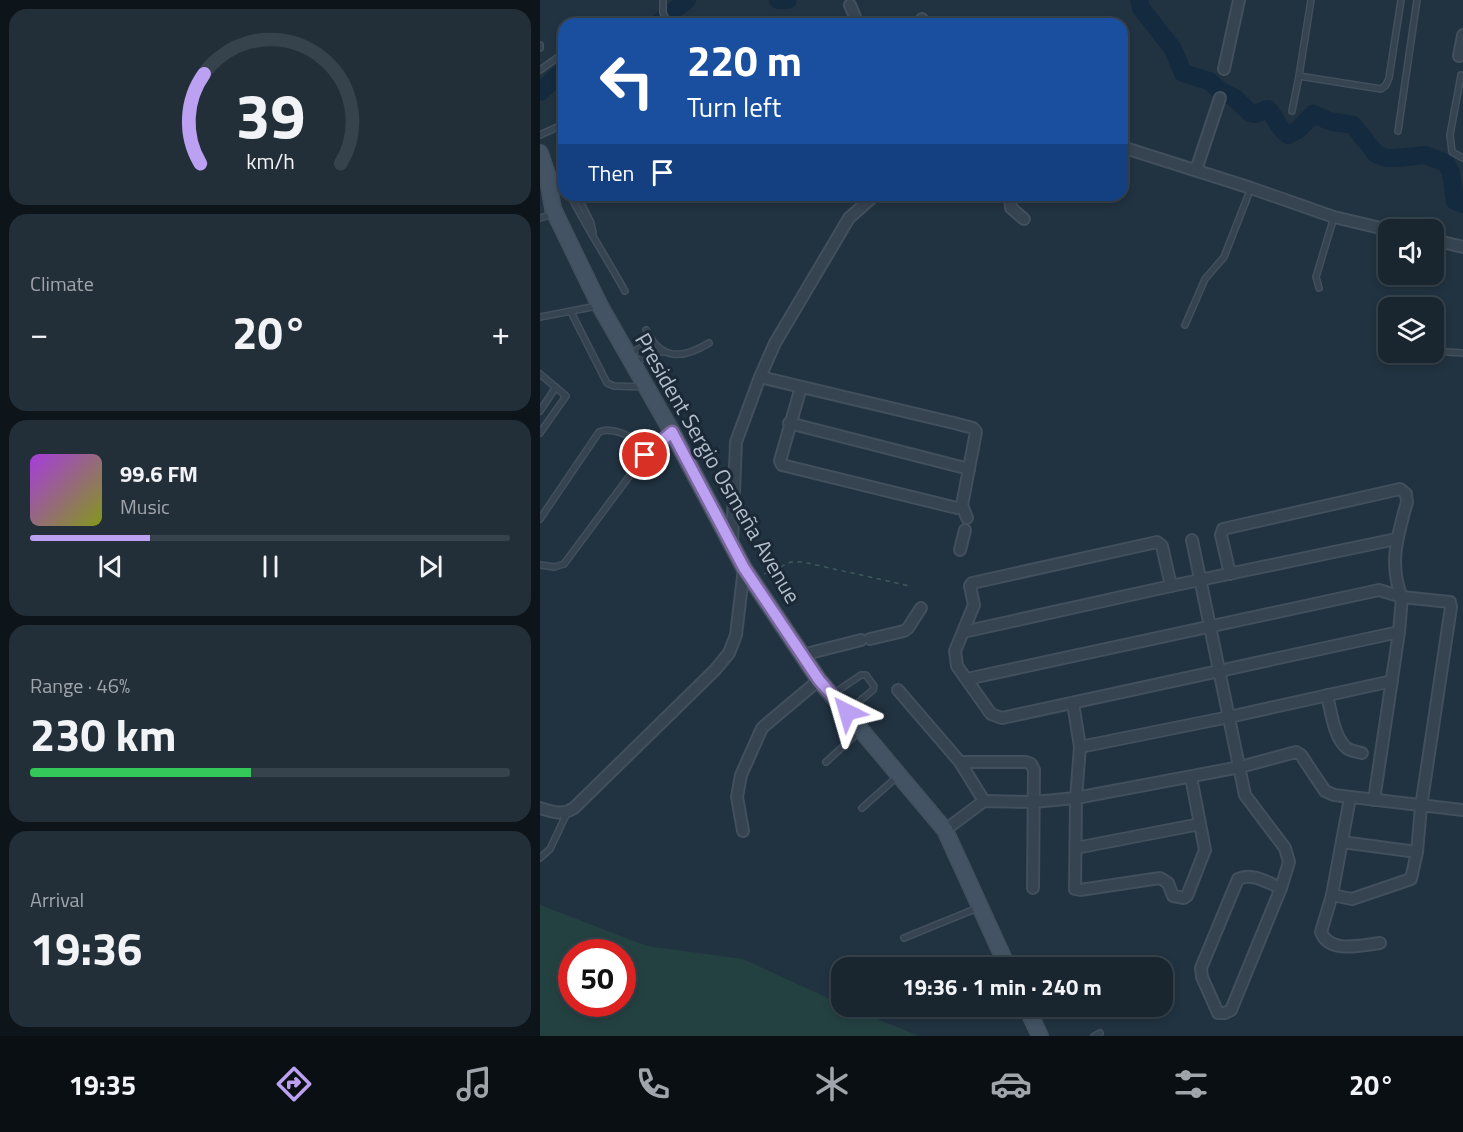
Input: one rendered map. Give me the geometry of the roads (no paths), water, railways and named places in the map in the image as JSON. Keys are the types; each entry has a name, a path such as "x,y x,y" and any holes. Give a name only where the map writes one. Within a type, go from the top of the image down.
{"main road":[{"name":"President Sergio Osmeña Avenue","path":"540,153 557,187 547,216 672,432 748,574 819,680 945,830 1003,957"},
{"path":"1031,1017 1040,1036"}],"street":[{"path":"1224,69 1239,0"},
{"path":"850,5 855,18"},
{"path":"1459,56 1463,35"},
{"path":"1196,170 1220,98"},
{"path":"1128,149 1334,216 1378,227"},
{"path":"732,546 736,442 760,377 775,343 849,218 868,201"},
{"path":"1011,201 1011,208 1024,219"},
{"path":"1444,242 1463,247"},
{"path":"760,377 973,428 976,432 963,505 967,518"},
{"path":"801,387 789,423 780,461 782,465 957,508 963,505"},
{"path":"789,423 969,469"},
{"path":"1230,574 1221,535 1223,529 1400,489 1406,494 1407,502 1394,553 1398,587 1402,597 1399,632 1374,800"},
{"path":"960,550 965,530"},
{"path":"963,632 1396,539"},
{"path":"1192,540 1208,627 1220,671 1245,795 1285,848 1289,862 1281,888 1231,1010 1218,1013 1202,977 1201,968 1238,879 1251,876 1281,888"},
{"path":"1171,586 1162,546 1157,542 972,583 970,586 974,605 955,651 957,666 995,717 1002,718 1399,632"},
{"path":"540,808 567,813 574,808 715,670 729,653 736,635 748,574"},
{"path":"967,679 1379,590 1402,597 1450,602 1421,807 1417,852 1411,879 1352,899 1332,895"},
{"path":"802,655 904,632 921,608"},
{"path":"743,831 737,798 741,775 762,728 819,680"},
{"path":"1080,747 1392,681"},
{"path":"898,690 960,762 984,801"},
{"path":"1327,695 1341,740 1348,749 1362,753"},
{"path":"1073,703 1080,747 1076,798 1075,889 1160,878 1168,883 1173,896 1184,898 1187,896 1205,850 1191,777"},
{"path":"945,830 984,801 1033,802 1076,798 1240,767 1296,752 1301,755 1325,791 1334,795 1421,807 1463,810"},
{"path":"960,762 1026,762 1031,764 1034,770 1033,888"},
{"path":"1350,798 1332,895 1321,932 1333,944 1344,947 1380,943"},
{"path":"1076,848 1200,824"},
{"path":"1342,842 1417,852"}],"lane":[{"path":"663,0 663,13 666,18"},
{"path":"1292,111 1311,0"},
{"path":"1299,76 1381,89 1389,78 1401,0"},
{"path":"1398,131 1417,0"},
{"path":"540,70 558,57"},
{"path":"1461,75 1450,135 1452,152 1463,158"},
{"path":"540,135 558,127"},
{"path":"1185,325 1205,279 1224,257 1251,188"},
{"path":"573,201 625,291"},
{"path":"580,201 594,235"},
{"path":"1319,288 1316,277 1334,216"},
{"path":"540,317 600,306"},
{"path":"571,312 607,383 614,386 645,388"},
{"path":"646,330 652,341 666,353"},
{"path":"630,361 652,341"},
{"path":"630,361 657,351 674,355 693,352 709,343"},
{"path":"1448,352 1463,353"},
{"path":"540,386 542,376 566,396 540,433"},
{"path":"540,411 556,387"},
{"path":"540,519 599,432 605,429 618,432 651,448"},
{"path":"540,566 554,567 564,564 651,448 672,432"},
{"path":"832,695 861,675 866,675 874,686 873,690 847,712"},
{"path":"826,762 861,730"},
{"path":"862,808 900,775"},
{"path":"540,858 550,849 567,813"},
{"path":"904,938 980,906"},
{"path":"1094,1036 1100,1033"}],"waterway":[{"path":"664,18 687,0"},
{"path":"778,0 788,0"},
{"path":"1139,0 1141,8 1173,49 1183,73 1209,81 1221,91 1235,98 1250,113 1255,114 1268,109 1288,135 1299,129 1313,114 1329,121 1353,125 1376,154 1386,158 1425,155 1446,163 1451,173 1455,201 1463,204"},
{"path":"540,92 558,76"}]}
